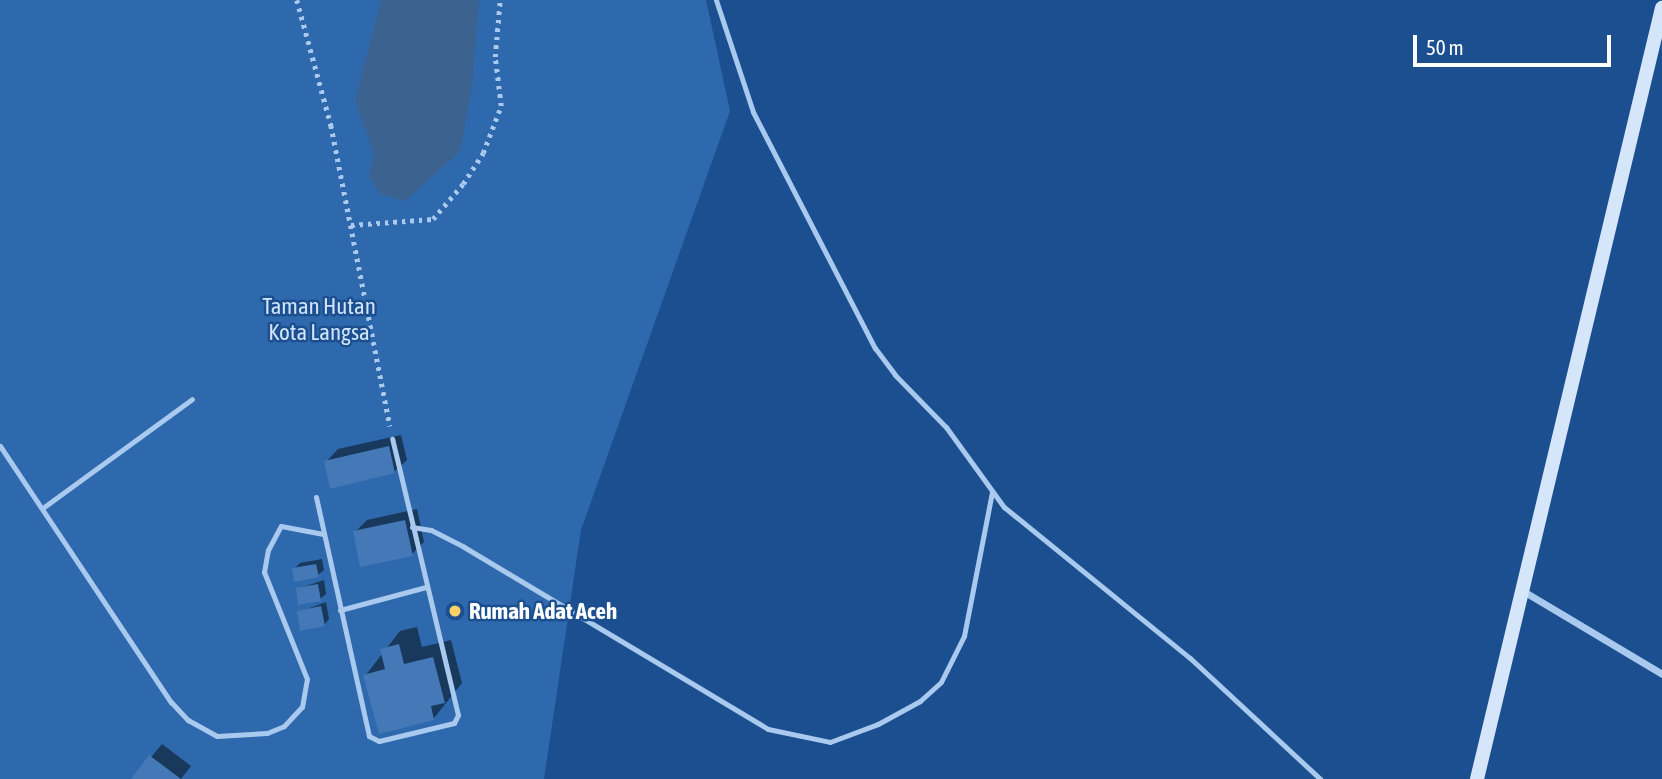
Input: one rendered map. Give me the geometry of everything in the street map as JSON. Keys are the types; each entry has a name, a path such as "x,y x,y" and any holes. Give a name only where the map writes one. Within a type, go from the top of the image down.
{"street":[{"path":"1477,779 1662,8"},
{"path":"1523,591 1662,674"}],"lane":[{"path":"716,0 753,112 875,348 895,375 958,441 992,492 1016,518 1190,659 1320,779"},
{"path":"44,507 192,399"},
{"path":"316,497 371,737 379,741 452,723 458,715 393,439"},
{"path":"0,446 44,507 171,702 188,720 217,736 267,733 284,726 302,706 307,679 264,572 272,538 281,526 323,534"},
{"path":"412,527 431,530 464,547 768,729 830,742 878,724 920,701 940,682 964,636 992,492"},
{"path":"340,610 426,587"}],"path":[{"path":"297,0 331,125 393,439"},
{"path":"351,225 433,219 463,184 483,153 501,106 495,57 500,0"}],"green space":[{"name":"Taman Hutan Kota Langsa","path":"0,0 706,0 730,111 581,530 544,779 0,779"}],"shaded area":[{"path":"381,0 479,0 472,86 460,151 405,201 380,194 369,177 374,153 355,101"}],"building":[{"path":"389,446 395,473 330,489 324,461"},
{"path":"405,520 413,556 360,567 353,531"},
{"path":"316,564 319,577 294,582 292,568"},
{"path":"318,584 321,601 298,605 296,588"},
{"path":"321,606 325,626 300,631 297,611"},
{"path":"399,644 404,664 433,657 445,703 431,706 434,720 379,734 363,675 385,669 380,649"},
{"path":"149,755 181,779 131,779"}],"place":[{"name":"Rumah Adat Aceh","path":"455,611"}]}
